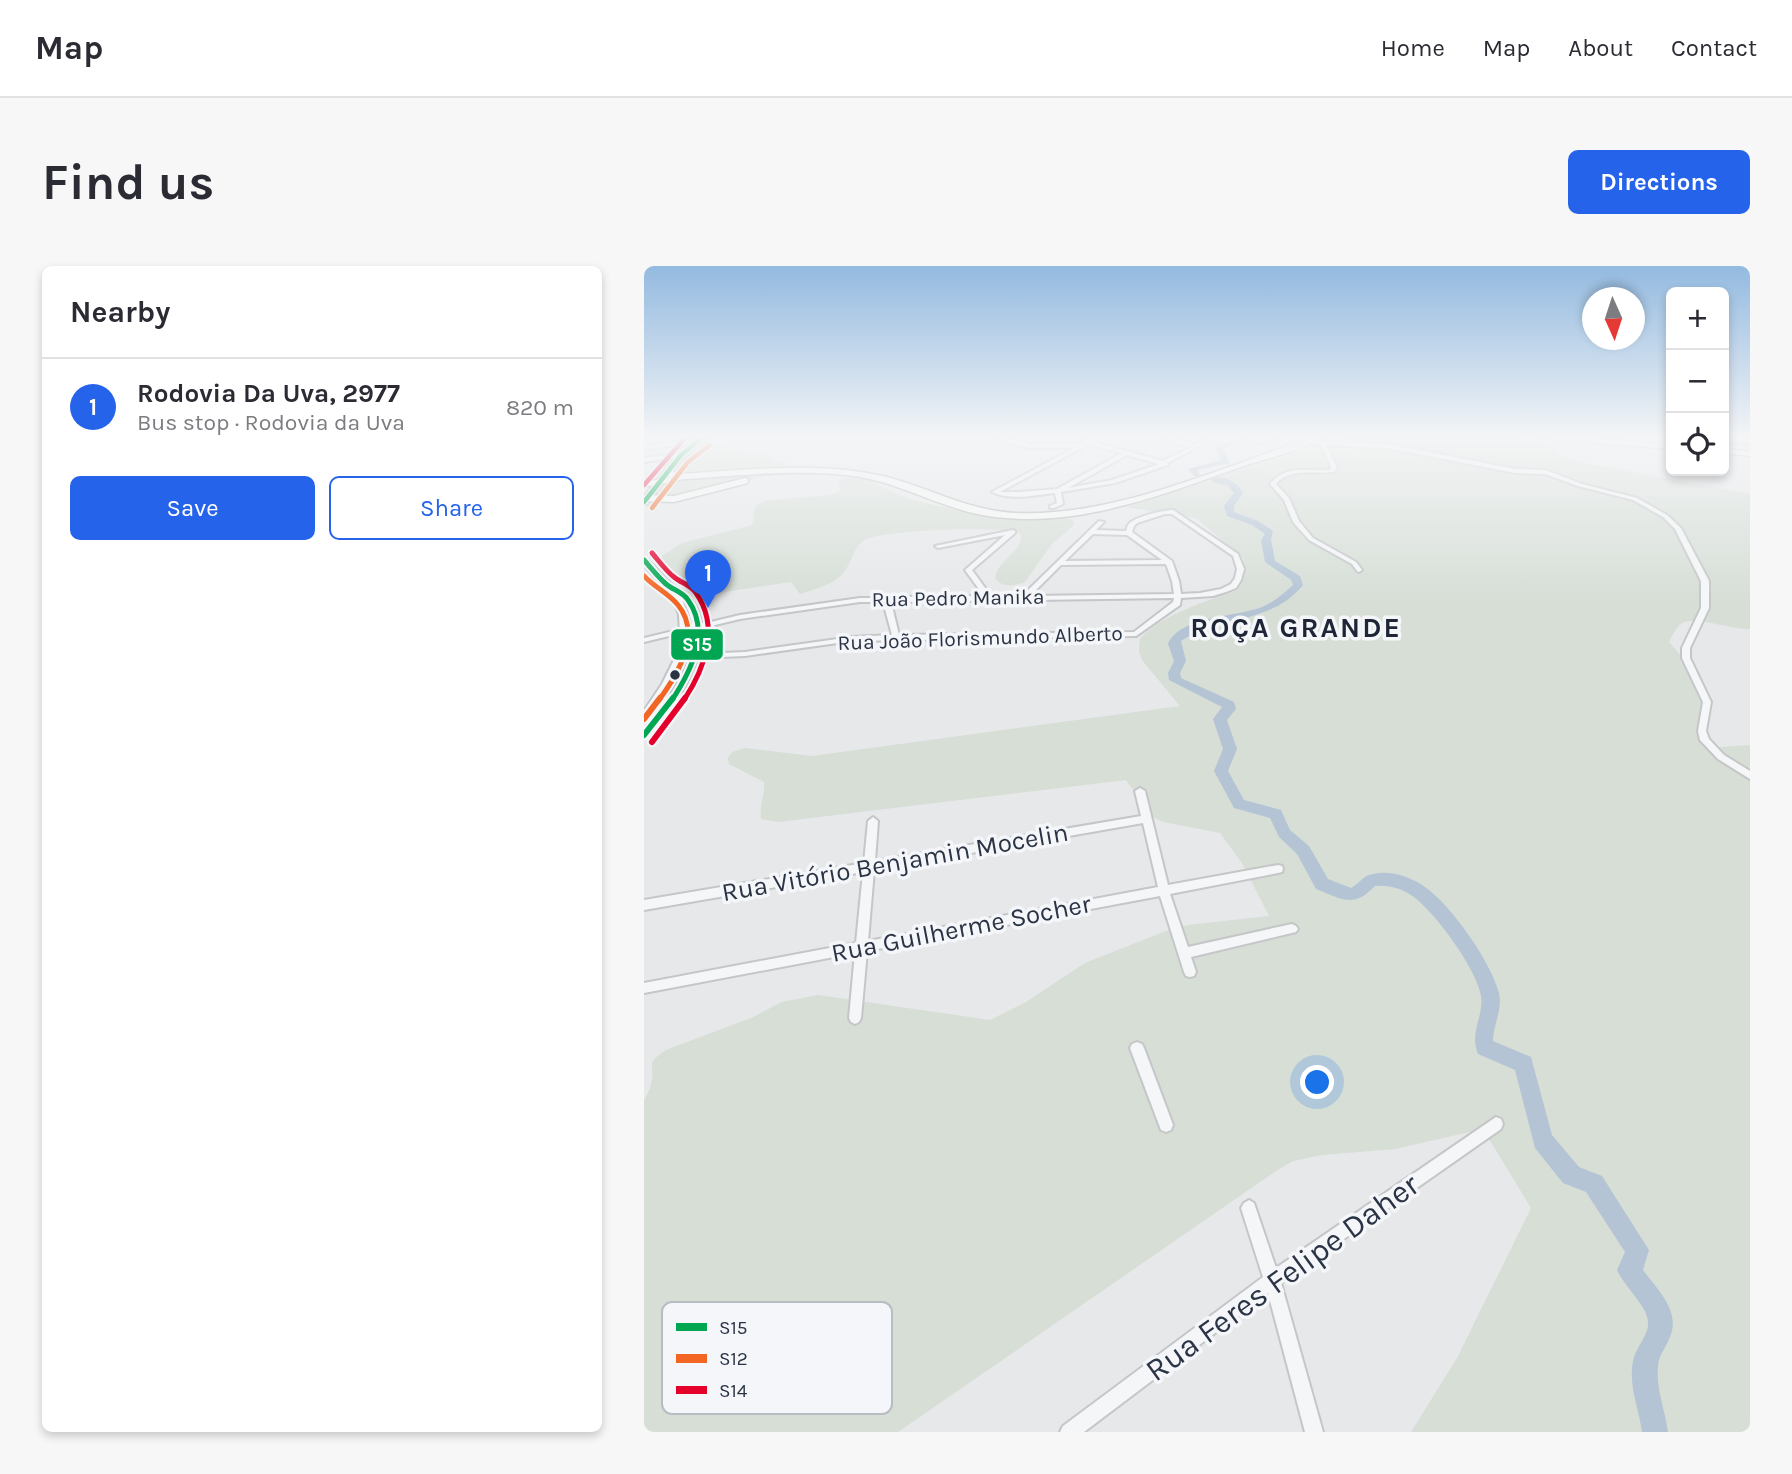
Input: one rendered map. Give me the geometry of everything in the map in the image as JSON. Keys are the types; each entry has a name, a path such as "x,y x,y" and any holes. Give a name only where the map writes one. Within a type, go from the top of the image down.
{"highway":[{"path":"644,514 674,499 705,491"},
{"path":"915,491 951,505 1015,516 1052,515 1118,506 1162,491"},
{"path":"645,494 674,499"}],"main road":[{"path":"644,560 675,591 686,597 698,617 697,656"},
{"path":"644,719 682,652 684,616 675,591"},
{"path":"644,736 697,656 710,643 714,629 708,625 698,626"}],"street":[{"path":"996,491 997,494 1051,491"},
{"path":"1052,508 1060,504 1058,491"},
{"path":"1280,491 1287,499 1296,522 1311,539 1354,562 1359,570"},
{"path":"1605,491 1635,499 1665,516 1678,528 1705,581 1705,608 1686,648 1686,658 1707,702 1702,731 1705,740 1721,757 1750,776"},
{"name":"Rua Pedro Manika","path":"644,640 740,617 886,598 1178,596 1222,593 1237,580 1241,565 1236,555 1173,512 1164,512 1135,522 1129,528 1129,533"},
{"path":"1025,597 1101,522"},
{"path":"938,545 1013,532 968,570 988,597"},
{"path":"1092,533 1129,533 1170,562 1175,570 1178,596"},
{"path":"1060,563 1170,562"},
{"name":"Rua João Florismundo Alberto","path":"697,656 745,654 852,639 1136,634 1177,603 1178,596"},
{"path":"886,598 896,637"},
{"name":"Rua Pedro Manika","path":"714,629 740,617"},
{"path":"1140,791 1164,891 1190,972"},
{"name":"Rua Vitório Benjamin Mocelin","path":"644,905 1146,819"},
{"path":"855,1017 873,821"},
{"name":"Rua Guilherme Socher","path":"644,988 1278,869"},
{"path":"1184,953 1292,929"},
{"path":"1137,1048 1167,1125"},
{"name":"Rua Feres Felipe Daher","path":"1069,1432 1272,1280 1496,1124"},
{"path":"1249,1208 1314,1432"}],"shaded area":[{"path":"655,491 700,491 668,496 651,497"},
{"path":"839,491 893,491 909,499 952,509 1003,515 1061,517 1073,520 1074,525 1051,545 1025,582 1013,585 1005,585 995,578 997,571 1021,541 1021,534 1010,531 917,531 864,540 840,576 824,586 800,594 791,582 697,596 661,564 662,556 682,543 749,526 754,522 754,509 764,501 831,495"},
{"path":"1174,491 1736,491 1750,494 1750,629 1688,621 1678,627 1669,642 1702,680 1705,688 1701,743 1706,748 1750,745 1750,1432 1411,1432 1457,1358 1531,1208 1483,1129 1395,1149 1322,1155 1293,1161 898,1432 644,1432 644,1101 652,1078 652,1065 659,1055 751,1018 782,1002 818,995 990,1020 1026,1002 1085,963 1166,931 1188,925 1269,916 1242,863 1220,833 1163,822 1153,817 1126,780 778,822 761,819 764,782 729,764 728,758 732,752 745,748 812,756 1180,706 1142,660 1139,651 1140,639 1172,616 1237,590 1244,559 1196,518 1125,507"}],"waterway":[{"path":"1238,491 1229,506 1230,514 1255,523 1270,533 1266,540 1270,562 1296,578 1298,585 1288,596 1265,610 1201,625 1176,639 1174,644 1180,661 1174,673 1175,680 1229,705 1229,709 1220,719 1230,749 1221,771 1239,804 1276,814 1284,833 1303,850 1322,884 1351,895 1360,892 1369,881 1388,880 1408,885 1420,892 1438,910 1471,956 1490,994 1490,1007 1483,1034 1485,1047 1524,1064 1543,1140 1571,1175 1594,1184 1637,1250 1629,1270 1653,1302 1661,1322 1659,1334 1649,1350 1644,1372 1655,1432"}],"transit line":[{"name":"S15","path":"644,502 652,491"},
{"name":"S12","path":"652,508 665,491"},
{"name":"S14","path":"652,553 674,577 696,593 706,612 709,632 707,652 700,672 678,710 652,742"},
{"name":"S15","path":"644,560 666,584 688,600 696,618 699,636 696,654 679,689 644,735"},
{"name":"S12","path":"644,576 678,605 686,618 688,633 686,648 672,680 644,719"}],"place":[{"name":"Rodovia Da Uva, 2977","path":"708,608"}],"district":[{"name":"ROÇA GRANDE","path":"1296,627"}]}
